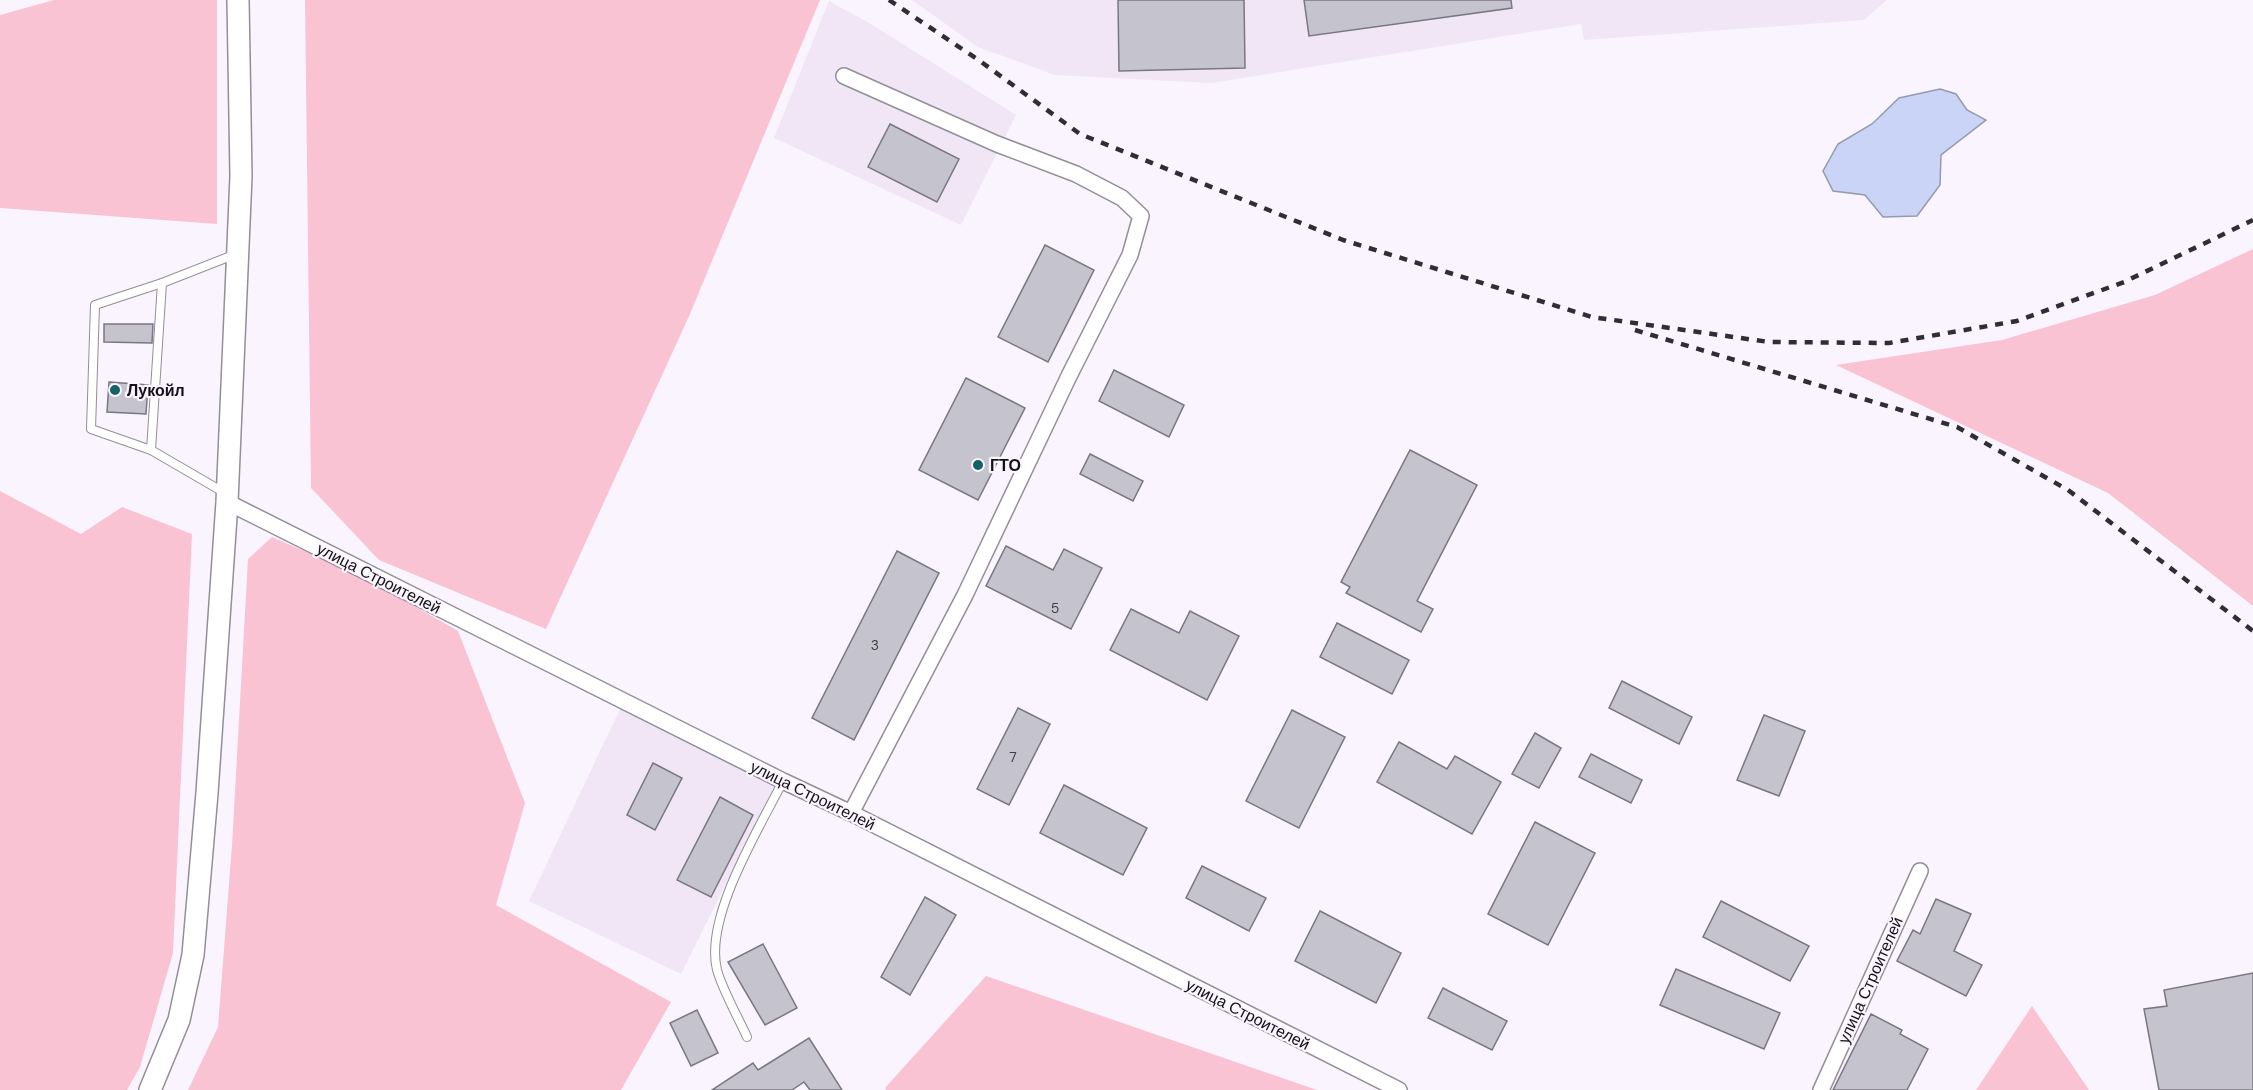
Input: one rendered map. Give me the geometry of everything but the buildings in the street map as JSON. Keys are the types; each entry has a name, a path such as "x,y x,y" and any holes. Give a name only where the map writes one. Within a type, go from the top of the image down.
{"street":[{"path":"150,1090 179,1020 193,955 227,498 241,176 238,0"},
{"path":"844,76 997,144 1076,174 1122,198 1141,216 1130,255 1069,376 965,595 851,813"},
{"name":"улица Строителей","path":"227,498 783,781 851,813 1399,1090"},
{"name":"улица Строителей","path":"1821,1090 1920,871"}],"lane":[{"path":"227,498 151,450 92,429 95,306 238,253"},
{"path":"151,450 162,283"},
{"path":"747,1037 717,970 715,950 719,920 726,895 783,781"}],"shaded area":[{"path":"54,0 217,0 217,224 0,208 0,15"},
{"path":"305,0 820,0 690,314 546,629 379,560 311,488"},
{"path":"912,0 1887,0 1864,20 1584,40 1581,24 1211,83 1055,75 978,47"},
{"path":"829,1 869,23 1016,115 961,225 774,138"},
{"path":"2253,249 2253,606 2108,493 1836,365 2002,340 2155,295"},
{"path":"0,491 81,534 122,507 192,534 173,953 140,1067 127,1090 0,1090"},
{"path":"272,537 360,575 458,631 525,803 496,905 671,1002 621,1090 188,1090 218,1027 232,845 248,559"},
{"path":"621,707 776,783 681,974 529,901"},
{"path":"986,976 1317,1090 886,1090 885,1088"},
{"path":"2032,1006 2089,1090 1976,1090"}],"water":[{"path":"1940,89 1956,94 1967,110 1986,120 1941,155 1940,185 1917,216 1883,217 1865,195 1833,191 1823,171 1838,144 1872,124 1899,98"}],"railway":[{"path":"889,0 980,61 1080,134 1343,240 1592,317 1769,342 1889,343 2017,321 2124,282 2253,220"},
{"path":"1635,330 1957,427 2068,490 2253,631"}],"place":[{"name":"Лукойл","path":"115,390"},
{"name":"ГТО","path":"978,465"}]}
